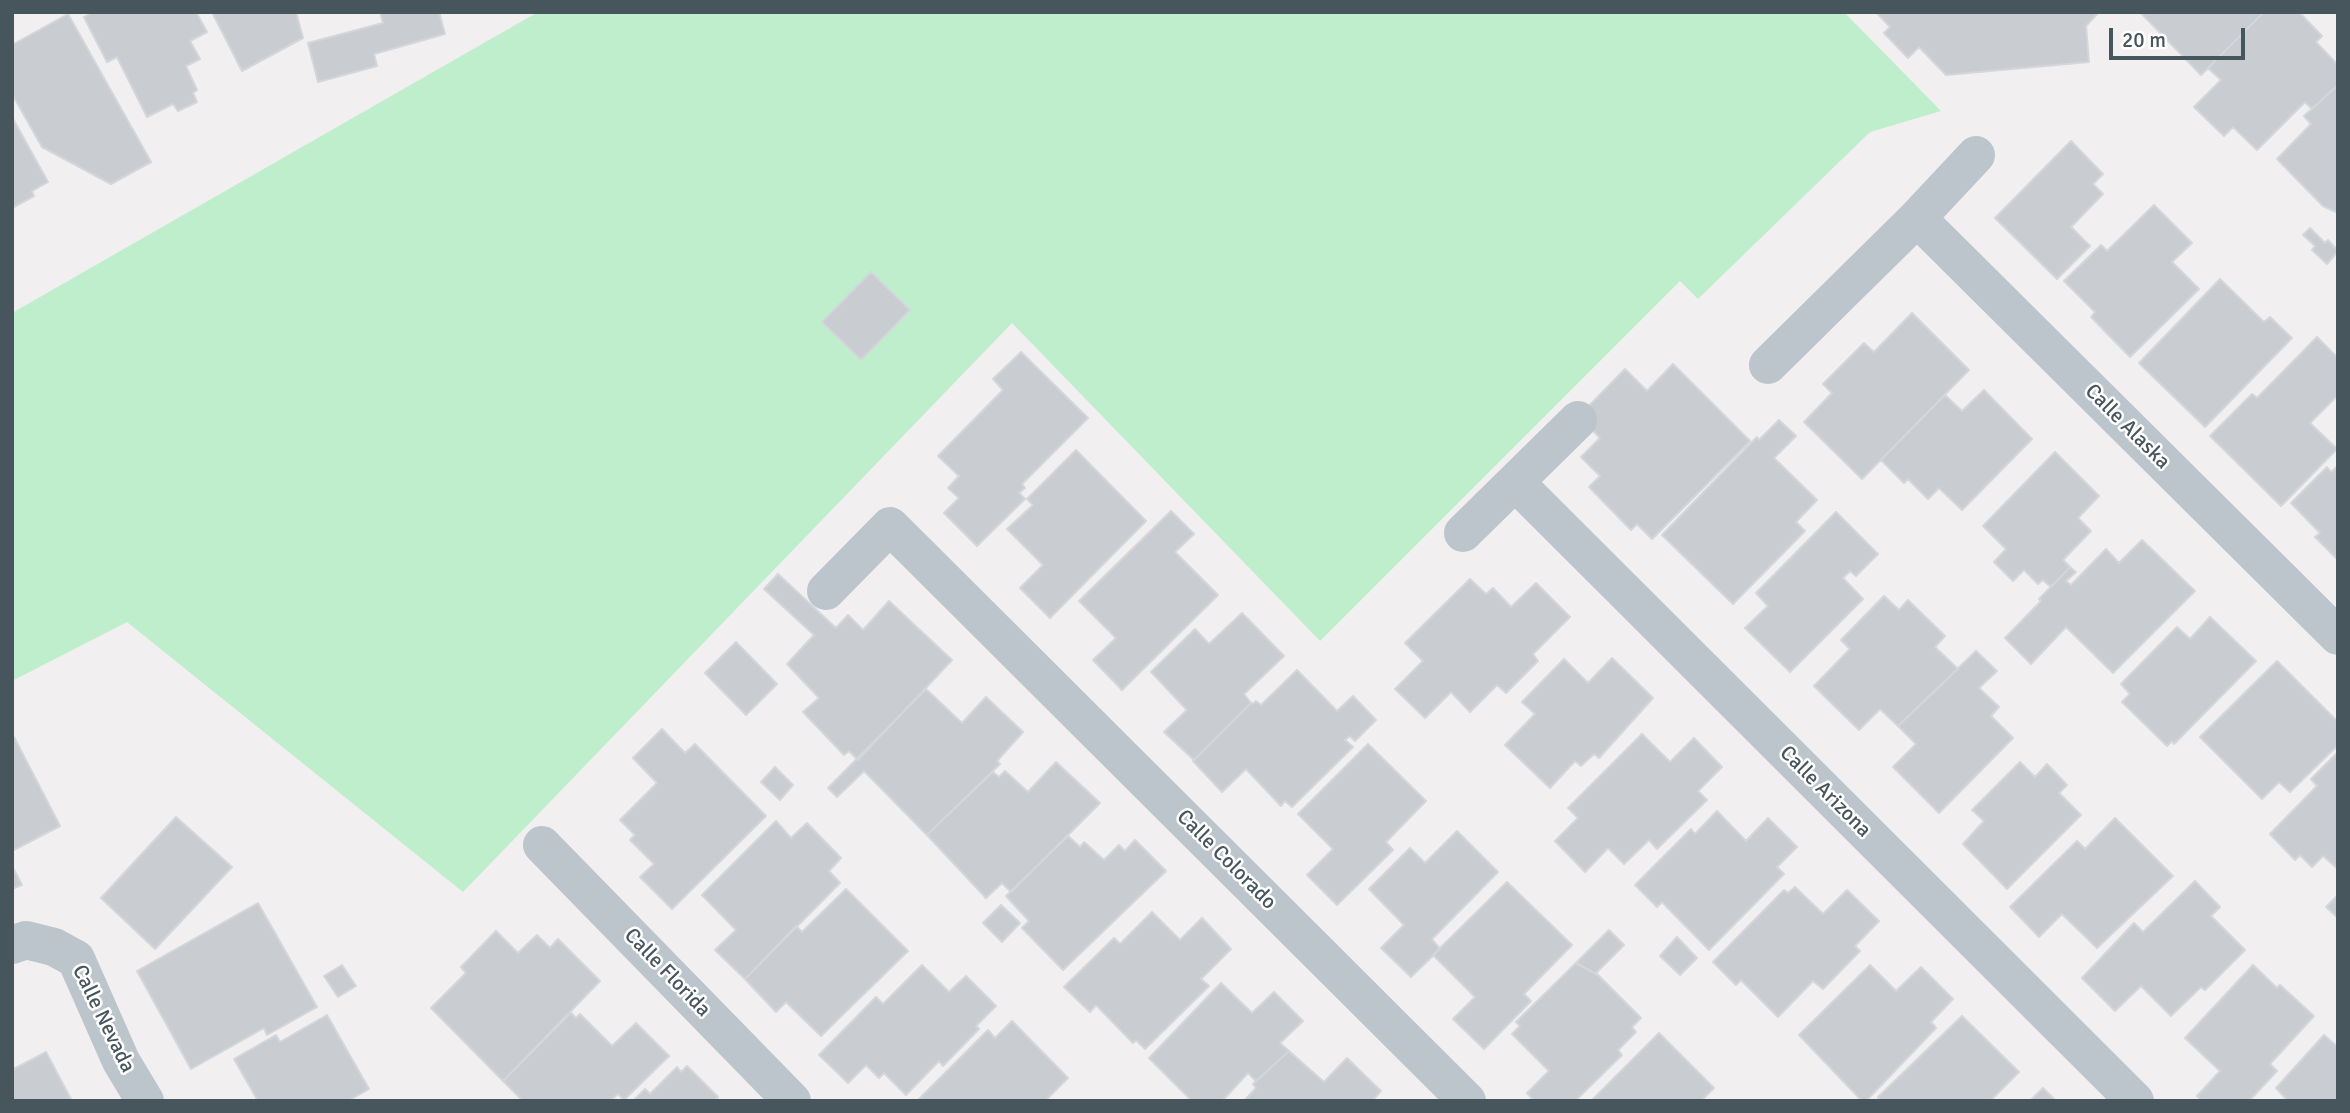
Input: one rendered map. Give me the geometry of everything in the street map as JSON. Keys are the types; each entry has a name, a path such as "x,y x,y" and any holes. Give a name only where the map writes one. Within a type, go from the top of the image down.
{"street":[{"path":"1768,365 1917,218 1976,155"},
{"name":"Calle Alaska","path":"1917,218 2338,636"},
{"path":"1464,533 1578,420"},
{"name":"Calle Arizona","path":"1515,482 2135,1101"},
{"name":"Calle Colorado","path":"826,591 890,526 1467,1101"},
{"name":"Calle Florida","path":"542,845 792,1101"},
{"name":"Calle Nevada","path":"12,945 26,940 54,947 76,959 121,1061 145,1101"}],"green space":[{"path":"538,12 1844,12 1941,111 1870,132 1698,299 1680,281 1320,641 1012,323 463,892 127,622 12,681 12,313"}],"building":[{"path":"93,12 196,12 207,32 190,41 200,59 186,66 197,90 193,93 197,102 178,111 173,104 147,117 117,57 107,62 84,17"},
{"path":"212,12 296,12 303,38 242,71"},
{"path":"380,12 439,12 445,34 374,54 377,66 318,82 308,43 383,23"},
{"path":"1876,12 2099,12 2086,26 2089,62 1946,75 1919,47 1908,58 1884,33 1890,27"},
{"path":"2140,12 2264,12 2201,75"},
{"path":"2264,12 2299,12 2322,36 2316,42 2338,65 2338,85 2312,109 2305,102 2257,150 2233,127 2224,136 2194,107 2221,80 2208,68"},
{"path":"68,14 151,162 111,184 42,147 12,94 12,45"},
{"path":"2338,85 2338,213 2323,206 2277,159 2311,124 2304,116"},
{"path":"12,117 48,182 32,191 34,196 12,208"},
{"path":"2071,141 2103,174 2093,184 2103,194 2071,227 2090,246 2057,279 1995,218"},
{"path":"2154,205 2192,243 2172,262 2199,289 2130,357 2091,317 2095,312 2064,281 2101,245 2107,251"},
{"path":"2310,228 2325,243 2328,240 2338,251 2327,264 2312,250 2315,246 2303,235"},
{"path":"871,272 910,310 861,360 822,322"},
{"path":"2220,279 2264,322 2270,317 2292,338 2205,427 2139,363"},
{"path":"1912,313 1969,370 1862,479 1804,422 1832,393 1823,384 1864,343 1874,352"},
{"path":"2317,337 2338,358 2338,395 2310,423 2337,449 2281,506 2210,436 2252,394 2257,398"},
{"path":"1021,352 1088,418 1022,484 1025,488 1019,493 1025,499 977,546 944,513 959,498 948,488 959,476 938,456 1003,390 993,379"},
{"path":"1673,364 1750,441 1652,539 1637,524 1631,530 1589,487 1600,476 1581,457 1600,438 1579,416 1625,369 1647,391"},
{"path":"1984,390 2032,439 1962,510 1939,488 1928,499 1908,479 1904,483 1881,460 1945,395 1962,411"},
{"path":"1779,420 1796,436 1774,458 1817,500 1796,522 1805,531 1733,604 1662,535 1757,437 1759,440"},
{"path":"1076,450 1146,521 1050,618 1020,588 1043,565 1007,529 1033,505 1027,499"},
{"path":"2055,452 2099,496 2078,518 2091,531 2063,560 2070,567 2051,587 2043,580 2038,584 2024,570 2013,581 1994,562 2006,549 1983,526"},
{"path":"2338,466 2338,560 2315,537 2320,533 2291,503 2327,467 2331,472"},
{"path":"1171,511 1194,534 1175,552 1218,595 1122,690 1093,660 1116,638 1079,601"},
{"path":"1836,512 1878,554 1856,576 1850,571 1843,578 1863,599 1790,672 1745,628 1768,606 1756,593"},
{"path":"2142,540 2195,591 2113,673 2066,627 2031,664 2005,638 2070,567 2076,572 2066,581 2071,585 2106,549 2119,563"},
{"path":"778,574 836,628 848,615 863,630 889,601 952,660 858,760 849,751 844,755 803,712 819,698 787,664 814,635 764,589"},
{"path":"1470,579 1486,594 1493,588 1511,607 1536,583 1570,617 1533,654 1538,661 1506,693 1497,685 1470,712 1451,692 1425,718 1395,689 1423,661 1405,643"},
{"path":"1884,596 1899,610 1908,600 1945,636 1935,647 1958,669 1898,726 1880,709 1859,730 1814,686 1850,649 1841,640"},
{"path":"1242,613 1284,656 1244,694 1251,703 1194,760 1164,732 1187,710 1151,672 1195,629 1209,644"},
{"path":"2210,617 2256,661 2174,744 2172,741 2167,746 2122,702 2130,694 2121,684 2177,627 2190,639"},
{"path":"736,642 777,684 746,715 705,673"},
{"path":"1976,651 1997,671 1979,688 1999,707 1991,716 2013,738 1939,813 1893,767 1916,744 1898,726"},
{"path":"1612,658 1653,698 1599,758 1594,754 1581,766 1575,761 1550,788 1505,745 1535,714 1522,702 1564,659 1588,683"},
{"path":"2277,661 2338,722 2338,745 2290,792 2279,782 2262,799 2200,737"},
{"path":"1297,670 1337,711 1353,696 1376,720 1355,741 1350,736 1345,740 1353,747 1292,807 1285,801 1281,806 1246,769 1222,792 1193,761 1251,703 1256,701 1261,705"},
{"path":"926,689 962,723 986,697 1023,732 997,761 1000,764 927,835 864,771 837,797 828,788"},
{"path":"662,729 685,753 695,744 766,816 672,909 640,877 654,864 630,840 635,835 620,820 657,783 633,758"},
{"path":"1642,734 1670,762 1694,738 1722,767 1698,791 1707,800 1657,849 1649,840 1624,864 1608,848 1585,872 1555,841 1578,818 1568,808"},
{"path":"14,737 60,826 12,851 12,738"},
{"path":"1368,744 1426,801 1386,842 1393,850 1337,905 1307,875 1333,849 1298,814"},
{"path":"2338,752 2338,869 2323,856 2312,867 2300,855 2295,860 2270,834 2317,786 2311,779"},
{"path":"1056,762 1100,803 1011,892 1002,883 986,898 927,835 993,772 999,777 1005,771 1028,792"},
{"path":"2020,762 2035,777 2047,764 2067,785 2059,793 2081,815 2007,889 1963,844 1984,821 1972,810"},
{"path":"775,767 793,785 780,800 761,782"},
{"path":"1717,811 1746,841 1768,818 1797,847 1777,867 1784,874 1709,950 1662,902 1657,907 1635,885 1691,829 1695,834"},
{"path":"176,817 232,867 155,949 101,898"},
{"path":"2115,818 2173,876 2097,948 2062,914 2039,937 2010,907 2077,841 2085,849"},
{"path":"776,821 791,838 807,823 841,858 829,871 840,883 745,979 715,950 736,930 702,895"},
{"path":"1457,831 1498,872 1432,939 1440,949 1411,977 1381,948 1404,925 1369,889 1410,848 1425,863"},
{"path":"1068,836 1080,847 1084,842 1104,860 1119,845 1125,851 1135,840 1166,871 1063,970 1022,928 1029,921 1006,896"},
{"path":"12,866 22,885 12,889"},
{"path":"2195,881 2220,907 2211,916 2245,950 2205,990 2201,987 2171,1016 2141,986 2115,1011 2082,978 2134,923 2143,932"},
{"path":"1507,882 1572,945 1524,994 1531,1001 1484,1049 1453,1019 1475,997 1433,955"},
{"path":"1795,887 1823,914 1847,890 1879,921 1855,946 1860,951 1823,989 1813,981 1778,1017 1741,980 1736,985 1713,962 1784,890 1788,893"},
{"path":"846,889 908,951 821,1036 786,1002 776,1012 745,979 796,926 802,932"},
{"path":"2338,895 2338,918 2326,907"},
{"path":"258,903 317,1007 267,1035 264,1028 191,1069 137,971"},
{"path":"1001,905 1020,923 1002,942 983,923"},
{"path":"1152,912 1180,940 1202,918 1231,949 1201,979 1209,986 1145,1049 1136,1040 1133,1043 1096,1005 1090,1012 1064,987 1114,938 1120,944"},
{"path":"1609,930 1624,945 1596,973 1598,975 1576,963"},
{"path":"496,931 518,953 537,935 550,948 558,939 600,981 503,1081 431,1008 466,973 461,967"},
{"path":"1677,937 1697,958 1680,975 1660,956"},
{"path":"1576,963 1598,975 1641,1018 1632,1027 1636,1032 1618,1050 1622,1055 1575,1101 1534,1101 1527,1093 1549,1071 1512,1034 1520,1026 1516,1022"},
{"path":"342,965 356,986 338,997 324,976"},
{"path":"922,965 949,992 966,976 996,1006 976,1026 979,1029 943,1066 939,1061 906,1095 884,1073 879,1078 866,1065 848,1083 819,1055 876,997 883,1004"},
{"path":"1870,965 1896,991 1921,967 1953,999 1931,1022 1936,1028 1866,1101 1862,1101 1799,1035"},
{"path":"2253,965 2277,988 2280,985 2314,1016 2270,1064 2277,1071 2249,1101 2202,1101 2197,1096 2220,1071 2185,1038"},
{"path":"1221,983 1252,1013 1274,992 1303,1021 1280,1043 1289,1051 1256,1081 1248,1073 1222,1101 1192,1101 1149,1058"},
{"path":"571,1013 576,1018 580,1014 612,1046 636,1023 669,1056 624,1100 618,1094 610,1101 523,1101 503,1081"},
{"path":"327,1015 369,1089 348,1101 258,1101 234,1059 276,1035 280,1042"},
{"path":"1962,1016 2019,1072 1990,1101 1879,1101 1878,1097"},
{"path":"1012,1021 1068,1078 1045,1101 917,1101 988,1030 995,1038"},
{"path":"1659,1033 1714,1088 1701,1101 1591,1101"},
{"path":"2324,1035 2338,1047 2338,1101 2288,1101 2276,1088"},
{"path":"1289,1051 1324,1082 1347,1058 1381,1091 1372,1101 1244,1101 1256,1088 1253,1084"},
{"path":"46,1052 72,1101 12,1101 12,1070"},
{"path":"687,1066 718,1097 714,1101 633,1101 645,1089 650,1094 677,1067 681,1072"},
{"path":"2043,1088 2056,1101 2030,1101"}]}
